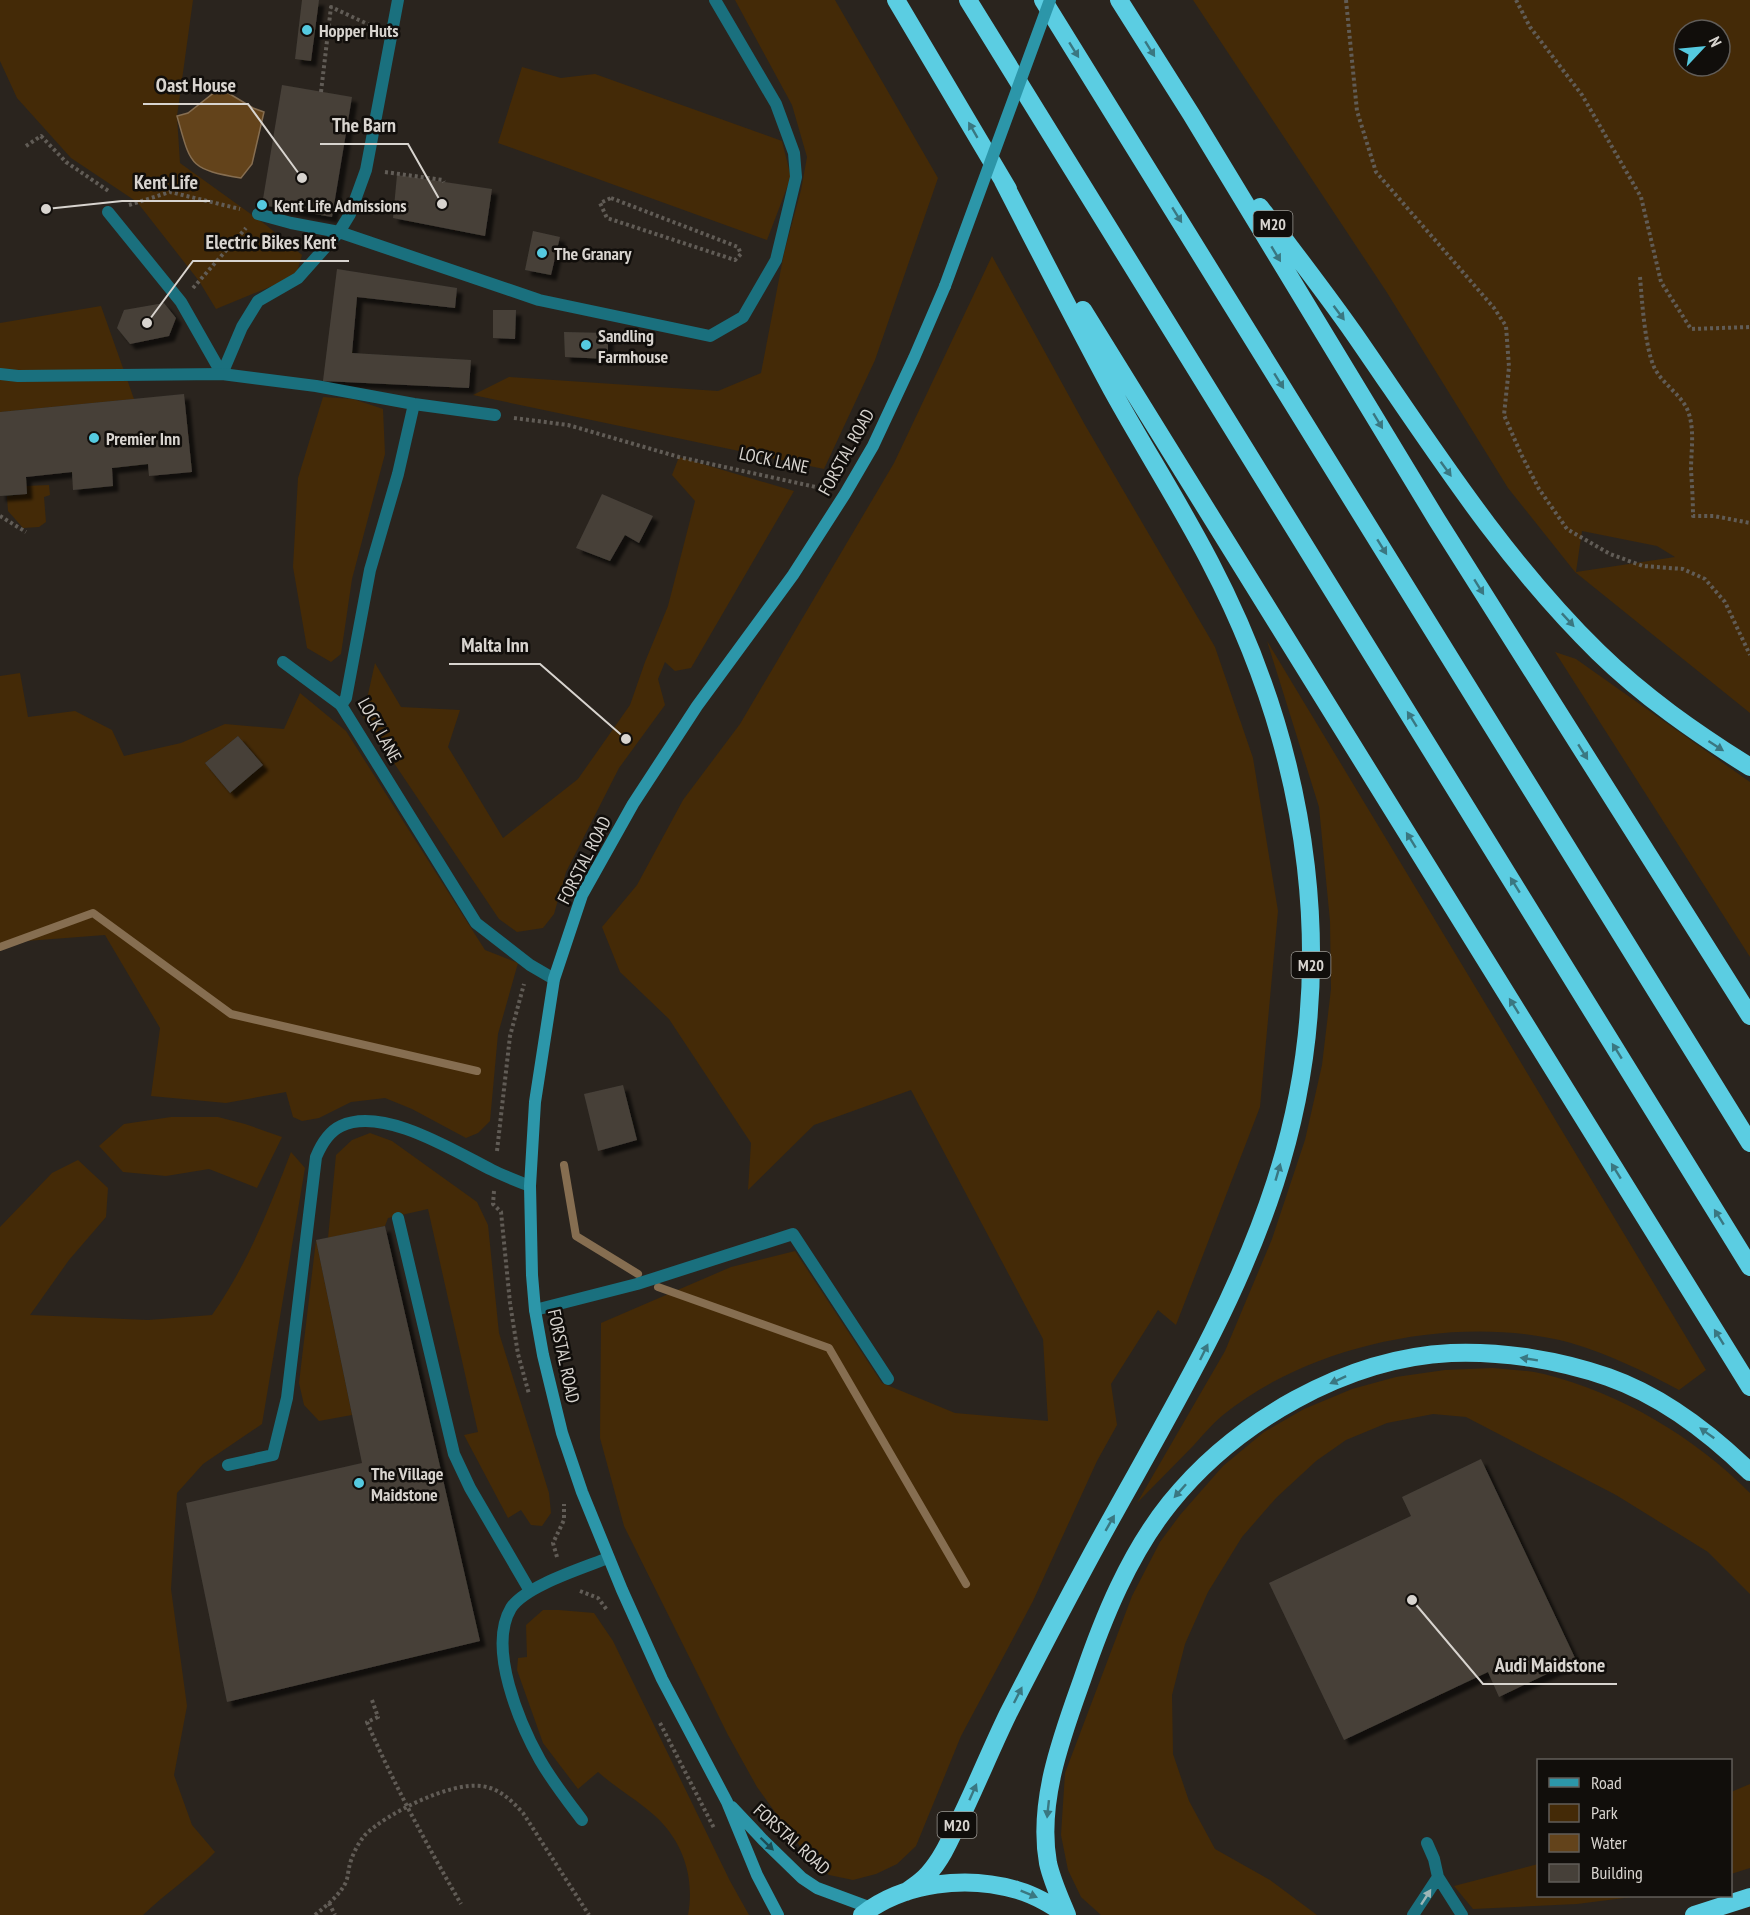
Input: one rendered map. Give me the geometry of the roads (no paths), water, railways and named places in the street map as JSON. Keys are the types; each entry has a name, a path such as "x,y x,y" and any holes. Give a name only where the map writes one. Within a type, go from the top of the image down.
{"highway":[{"name":"M20","path":"896,0 1003,181 1750,1387"},
{"path":"968,0 1750,1267"},
{"path":"1043,0 1750,1143"},
{"name":"M20","path":"1119,0 1191,114 1437,520 1750,1016"},
{"name":"M20","path":"1191,114 1354,333 1476,511 1521,568 1598,652 1637,686 1691,728 1750,767"},
{"name":"M20","path":"906,1892 927,1875 947,1846 1008,1714 1088,1561 1200,1361 1256,1237 1276,1181 1292,1122 1302,1071 1311,971 1311,913 1300,824 1285,751 1263,682 1211,563 1114,393 1003,181"},
{"path":"1067,1915 1054,1885 1048,1862 1046,1827 1050,1785 1057,1751 1098,1635 1146,1536 1170,1503 1194,1475 1222,1449 1272,1414 1344,1376 1378,1366 1449,1353 1498,1355 1552,1363 1609,1377 1635,1389 1684,1416 1717,1440 1750,1472"},
{"path":"867,1912 906,1892 956,1883 988,1883 1037,1897 1067,1915"},
{"path":"1694,1915 1750,1897"}],"street":[{"path":"222,374 242,327 258,301 298,278 339,232 350,214 366,170 398,0"},
{"path":"258,214 339,232 539,300 710,336 742,317 776,260 796,177 794,153 776,104 715,0"},
{"name":"FORSTAL ROAD","path":"778,1915 757,1875 727,1802 667,1688 608,1558 562,1433 543,1355 535,1310 530,1186 535,1102 554,980 582,895 633,804 697,706 793,575 873,446 945,286 1050,0"},
{"path":"108,212 181,302 222,374"},
{"path":"0,374 18,376 222,374 316,386 414,404 495,415"},
{"name":"LOCK LANE","path":"414,404 398,474 370,570 346,698 341,705 476,923 530,965 554,980"},
{"path":"283,662 341,705"},
{"path":"228,1465 273,1455 287,1398 316,1157 321,1144 329,1135 339,1126 351,1122 370,1121 400,1127 444,1144 494,1171 530,1186"},
{"path":"398,1218 454,1455 470,1488 530,1591"},
{"path":"535,1310 637,1284 793,1234 888,1379"},
{"path":"582,1820 541,1761 527,1735 506,1672 503,1635 512,1608 530,1591 608,1558"},
{"name":"FORSTAL ROAD","path":"727,1802 802,1878 817,1888 867,1912"},
{"path":"1427,1844 1434,1859 1438,1877 1462,1915"},
{"path":"1413,1915 1438,1877"}],"water":[{"path":"220,88 264,112 252,164 241,178 211,171 194,162 185,145 177,116 188,113"}],"waterway":[{"path":"0,947 93,913 231,1014 477,1071"},
{"path":"564,1165 576,1236 638,1274"},
{"path":"658,1287 829,1348 966,1584"}],"place":[{"name":"Hopper Huts","path":"307,30"},
{"name":"Oast House","path":"302,178"},
{"name":"The Barn","path":"442,204"},
{"name":"Kent Life Admissions","path":"262,205"},
{"name":"Kent Life","path":"46,209"},
{"name":"The Granary","path":"542,253"},
{"name":"Electric Bikes Kent","path":"147,323"},
{"name":"Sandling Farmhouse","path":"586,345"},
{"name":"Premier Inn","path":"94,438"},
{"name":"Malta Inn","path":"626,739"},
{"name":"The Village Maidstone","path":"359,1483"},
{"name":"Audi Maidstone","path":"1412,1600"}]}
